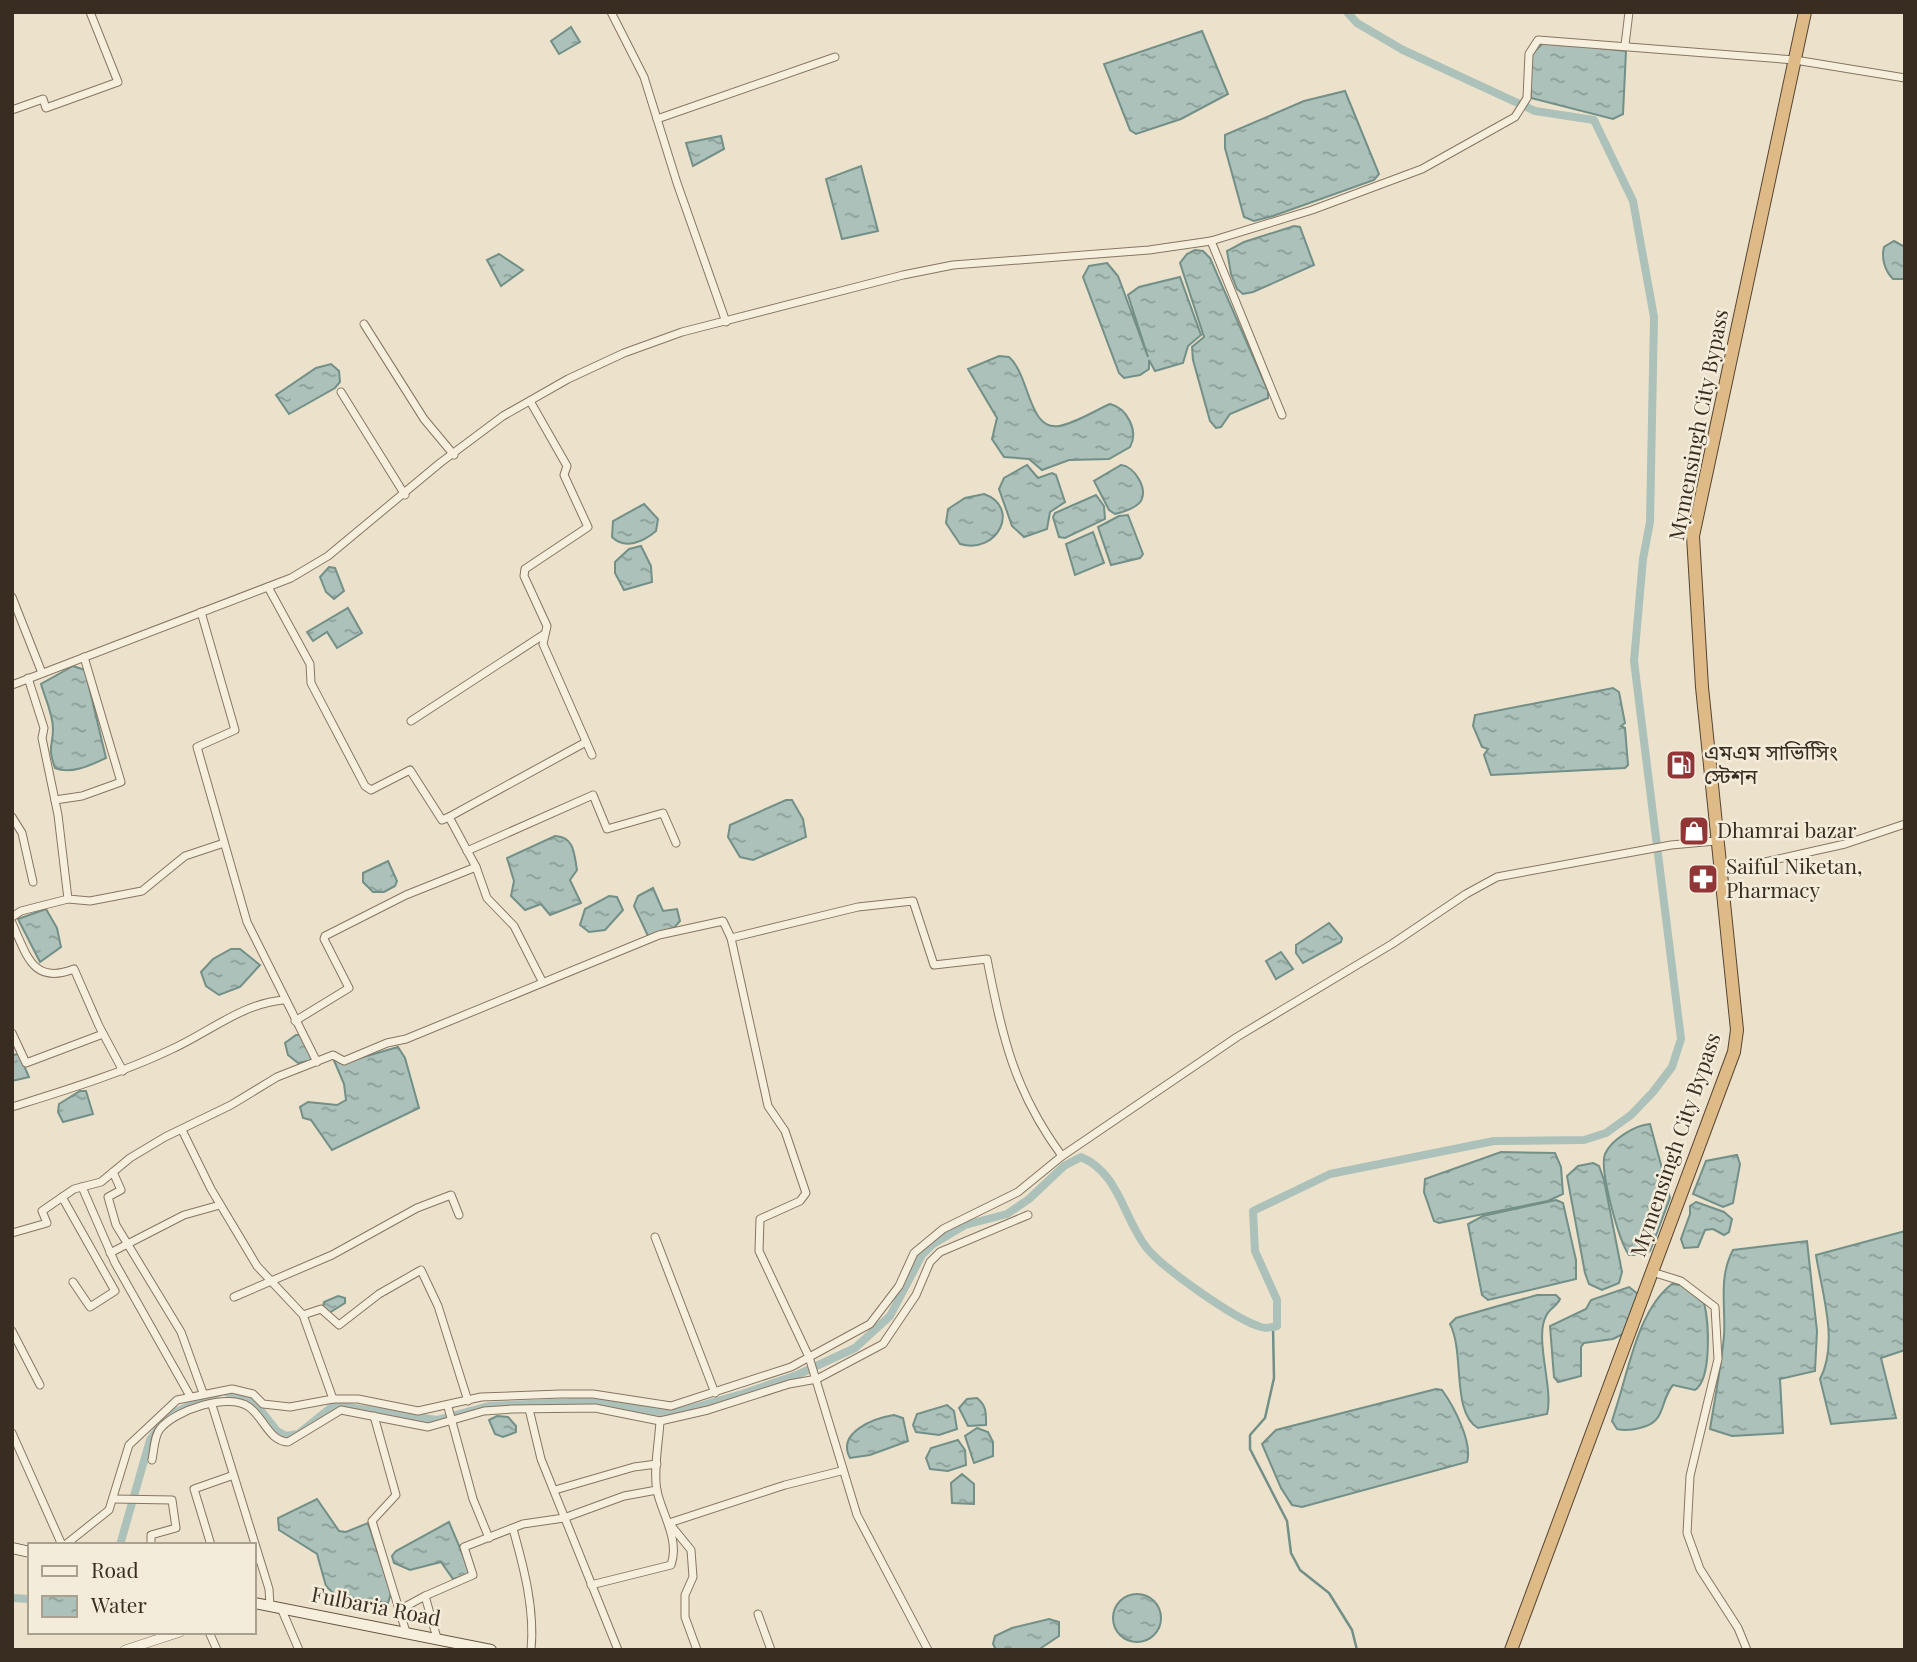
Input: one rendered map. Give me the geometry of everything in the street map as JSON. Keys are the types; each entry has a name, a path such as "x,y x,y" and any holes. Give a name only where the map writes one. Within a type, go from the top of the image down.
{"highway":[{"name":"Mymensingh City Bypass","path":"1511,1650 1736,1042 1737,1030 1716,841 1693,536 1805,12"}],"main road":[{"name":"Fulbaria Road","path":"256,1603 491,1650"}],"street":[{"path":"12,110 43,99 46,108 118,82 90,12"},
{"path":"611,12 644,77 726,321"},
{"path":"1625,45 1629,12"},
{"path":"12,685 268,587 328,556 503,416 624,354 682,332 835,292 953,265 1149,250 1211,241 1312,210 1422,169 1489,135 1520,112 1527,98 1529,54 1538,40 1795,60 1905,78"},
{"path":"657,119 835,57"},
{"path":"1211,241 1282,415"},
{"path":"363,324 424,419 454,455"},
{"path":"341,393 405,495"},
{"path":"411,721 542,635 547,626 524,576 525,569 587,527 564,475 567,466 530,401"},
{"path":"268,587 310,664 311,683 368,790 409,769 442,820 586,742"},
{"path":"12,597 42,673"},
{"path":"201,612 235,730 197,747 247,922 283,1000 317,1062"},
{"path":"542,635 543,645 592,755"},
{"path":"55,800 82,796 121,782 84,657"},
{"path":"29,678 44,727 42,738 55,800 68,899"},
{"path":"467,851 593,795 607,829 663,813 676,843"},
{"path":"12,817 22,833 33,882"},
{"path":"449,817 476,867 486,898 514,926 542,981"},
{"path":"1720,872 1845,844 1905,824"},
{"path":"66,1543 102,1517 114,1499 128,1445 177,1400 190,1396 232,1389 253,1394 263,1404 290,1407 332,1399 358,1399 418,1411 513,1395 593,1394 671,1406 791,1367 842,1342 870,1324 899,1286 914,1253 943,1228 1018,1192 1062,1156 1237,1037 1392,944 1466,894 1497,877 1671,845 1716,841"},
{"path":"12,917 21,911 68,899 90,901 142,891 185,856 224,843"},
{"path":"295,1021 349,988 324,939 325,936 406,895 476,867"},
{"path":"731,938 858,907 913,901 934,965 986,959 1007,1052 1020,1086 1037,1122 1062,1156"},
{"path":"12,1234 47,1223 42,1212 62,1198 82,1187 101,1182 130,1158 277,1077 333,1055 344,1061 387,1043 406,1039 659,935 721,920 731,938 768,1106 785,1131 806,1193 800,1201 760,1219 759,1251 809,1357 841,1471 857,1515 928,1650"},
{"path":"12,923 30,960 43,974 55,976 74,969 103,1034 123,1070"},
{"path":"12,1107 123,1070 173,1049 245,1010 283,1000"},
{"path":"12,1033 26,1063 103,1034"},
{"path":"181,1130 220,1205 257,1266 303,1315 332,1399"},
{"path":"113,1172 121,1191 108,1197 108,1203 127,1243 181,1332 203,1393"},
{"path":"82,1187 110,1253 190,1396"},
{"path":"234,1297 332,1255 417,1208 451,1195 459,1215"},
{"path":"62,1198 116,1291 90,1307 73,1282"},
{"path":"110,1253 184,1215 220,1205"},
{"path":"152,1460 158,1431 167,1422 195,1407 236,1401 249,1407 280,1441 295,1440 324,1418 341,1410 428,1427 484,1411 595,1408 660,1420 708,1410 789,1384 817,1379 883,1344 916,1295 930,1262 940,1252 1028,1215"},
{"path":"655,1237 715,1393"},
{"path":"303,1315 321,1309 339,1325 379,1294 421,1270 438,1306 468,1401"},
{"path":"1652,1272 1681,1281 1715,1307 1718,1359 1690,1476 1687,1533 1700,1569 1738,1628 1747,1650"},
{"path":"12,1331 40,1385"},
{"path":"212,1405 231,1476 254,1543"},
{"path":"448,1407 473,1499 488,1538"},
{"path":"529,1409 541,1459 618,1650"},
{"path":"373,1416 396,1495 372,1521 406,1632"},
{"path":"590,1585 671,1565 674,1558 669,1523 657,1490 660,1420"},
{"path":"12,1433 62,1543"},
{"path":"555,1490 634,1467 657,1464"},
{"path":"669,1523 785,1485 841,1471"},
{"path":"210,1543 194,1489 231,1476"},
{"path":"399,1610 473,1575 464,1547 523,1524 564,1518 624,1496 657,1490"},
{"path":"114,1499 172,1500 176,1528 151,1535 151,1543"},
{"path":"669,1523 691,1550 693,1577 685,1595 685,1617 697,1650"},
{"path":"513,1529 530,1607 533,1629 531,1650"},
{"path":"256,1550 276,1607 299,1650"},
{"path":"425,1596 437,1638"},
{"path":"758,1614 771,1650"},
{"path":"125,1650 174,1634"},
{"path":"210,1634 218,1650"}],"water":[{"path":"571,27 580,42 559,54 551,41"},
{"path":"1202,31 1228,94 1181,119 1136,134 1130,130 1104,64"},
{"path":"1544,42 1626,51 1623,114 1613,119 1531,98 1531,55"},
{"path":"1345,91 1379,174 1374,180 1273,216 1254,221 1244,217 1225,148 1225,135 1304,101"},
{"path":"721,136 724,149 693,166 686,143"},
{"path":"861,166 878,231 842,239 826,179"},
{"path":"1294,226 1300,227 1314,265 1243,294 1237,289 1231,274 1227,251 1244,242"},
{"path":"1894,241 1905,247 1905,279 1893,279 1884,264 1884,247"},
{"path":"1195,250 1203,251 1210,258 1268,391 1268,398 1230,414 1221,427 1216,428 1210,421 1193,360 1192,347 1204,337 1180,263 1187,254"},
{"path":"499,254 523,270 501,286 487,260"},
{"path":"1107,263 1118,276 1148,357 1128,295 1139,287 1180,277 1201,335 1188,346 1183,363 1155,371 1149,360 1149,369 1140,375 1124,378 1119,373 1083,277 1089,266"},
{"path":"999,356 1009,357 1016,365 1041,420 1049,425 1059,426 1110,404 1122,410 1130,421 1133,434 1130,447 1109,459 1069,460 1042,470 1029,459 1004,457 992,439 997,418 968,369"},
{"path":"331,364 339,371 340,382 335,388 289,414 276,395 316,368"},
{"path":"1027,465 1038,478 1052,473 1056,475 1065,502 1050,512 1047,529 1024,537 1012,526 999,489 1004,478"},
{"path":"1121,465 1135,473 1143,496 1136,506 1115,514 1109,510 1094,481"},
{"path":"984,494 995,500 1001,509 1003,518 1000,528 985,543 973,546 960,544 946,523 948,509 965,498"},
{"path":"1096,495 1104,506 1105,519 1065,538 1059,537 1053,517 1055,513"},
{"path":"644,504 658,519 656,531 628,544 612,537 613,521"},
{"path":"1128,515 1143,554 1140,558 1111,565 1098,527 1119,516"},
{"path":"1093,532 1104,563 1075,575 1066,544"},
{"path":"641,546 651,566 652,582 624,590 615,573 615,562 629,549"},
{"path":"329,567 335,568 344,591 334,599 326,592 320,577"},
{"path":"348,608 362,633 337,648 327,632 313,641 307,632"},
{"path":"73,666 85,670 106,758 81,768 61,770 55,768 53,761 53,723 41,684"},
{"path":"1613,688 1619,692 1625,723 1621,726 1625,728 1628,765 1625,768 1491,775 1484,755 1488,749 1482,747 1473,726 1475,715"},
{"path":"786,800 792,800 803,819 806,837 753,860 740,857 728,837 730,825"},
{"path":"555,836 566,839 574,852 577,870 570,880 581,903 550,915 541,904 525,910 511,896 514,881 507,858"},
{"path":"388,861 397,881 395,886 384,892 373,892 363,882 363,873"},
{"path":"653,888 663,911 677,909 680,921 674,928 648,936 634,906 638,896"},
{"path":"609,896 617,897 623,910 605,930 589,932 580,925 585,909"},
{"path":"46,909 57,928 61,947 40,962 18,919"},
{"path":"1329,923 1342,938 1341,942 1303,963 1296,953 1296,945"},
{"path":"231,949 240,949 260,965 240,987 219,995 206,986 201,972 213,959"},
{"path":"1281,952 1293,969 1276,979 1266,961"},
{"path":"300,1035 314,1060 298,1063 288,1055 285,1043"},
{"path":"398,1047 405,1058 419,1108 332,1150 311,1120 303,1118 300,1107 308,1102 337,1105 346,1100 344,1084 333,1058 343,1063"},
{"path":"19,1054 29,1077 12,1081 12,1055"},
{"path":"80,1091 86,1091 93,1114 63,1122 58,1112 59,1104"},
{"path":"1650,1124 1670,1198 1650,1251 1643,1255 1629,1255 1611,1205 1605,1175 1605,1154 1624,1134"},
{"path":"1501,1152 1555,1153 1561,1167 1563,1194 1548,1201 1439,1223 1434,1221 1424,1192 1425,1179"},
{"path":"1737,1155 1740,1164 1733,1203 1723,1207 1693,1194 1706,1161"},
{"path":"1593,1163 1599,1166 1604,1180 1622,1272 1619,1283 1602,1290 1589,1284 1585,1273 1567,1176 1578,1166"},
{"path":"1556,1200 1563,1203 1576,1260 1576,1279 1488,1300 1482,1295 1468,1224 1483,1216"},
{"path":"1696,1202 1724,1212 1732,1219 1729,1232 1724,1235 1713,1229 1705,1230 1698,1247 1684,1248 1681,1239 1690,1214 1690,1206"},
{"path":"1905,1231 1905,1350 1881,1358 1896,1418 1831,1424 1820,1379 1826,1365 1829,1334 1816,1255"},
{"path":"1807,1241 1817,1331 1815,1371 1780,1379 1783,1433 1732,1436 1710,1429 1724,1336 1724,1282 1733,1250"},
{"path":"1672,1284 1681,1285 1704,1303 1708,1336 1704,1374 1695,1390 1673,1385 1659,1416 1649,1425 1631,1430 1617,1429 1612,1421 1636,1341 1651,1309 1660,1295"},
{"path":"1629,1287 1638,1294 1623,1334 1613,1339 1584,1343 1581,1347 1581,1376 1558,1382 1554,1377 1550,1326 1586,1309 1591,1300"},
{"path":"1537,1295 1556,1295 1560,1299 1547,1314 1543,1326 1547,1414 1478,1428 1464,1409 1457,1350 1450,1324 1456,1318"},
{"path":"338,1296 345,1298 345,1303 329,1313 323,1307 324,1302"},
{"path":"1436,1389 1442,1390 1461,1424 1467,1444 1467,1462 1302,1507 1292,1505 1281,1488 1262,1444 1276,1430"},
{"path":"977,1398 984,1407 986,1425 968,1426 959,1408 967,1399"},
{"path":"947,1405 954,1411 957,1429 939,1435 916,1432 913,1425 917,1414"},
{"path":"894,1415 903,1418 908,1441 870,1455 850,1458 848,1441 853,1434 868,1423"},
{"path":"497,1416 508,1417 516,1426 516,1432 503,1437 495,1434 489,1420"},
{"path":"977,1428 988,1432 993,1442 993,1456 974,1463 965,1436"},
{"path":"958,1440 965,1450 966,1465 948,1471 930,1469 926,1458 931,1448"},
{"path":"962,1474 974,1484 974,1504 952,1503 951,1483"},
{"path":"317,1499 339,1531 346,1532 368,1523 391,1593 388,1603 335,1595 326,1586 317,1554 279,1530 278,1518"},
{"path":"449,1522 471,1574 453,1579 441,1562 410,1570 394,1563 392,1556 396,1551"},
{"path":"1137,1594 1154,1601 1161,1618 1154,1635 1137,1642 1120,1635 1113,1618 1120,1601"},
{"path":"1049,1619 1059,1622 1059,1636 1038,1650 996,1650 993,1644 995,1636 1012,1628"}],"waterway":[{"path":"121,1543 150,1440 167,1416 223,1391 255,1403 277,1431 286,1436 298,1434 334,1405 437,1420 489,1406 595,1401 671,1414 797,1375 855,1348 890,1316 922,1255 933,1244 965,1225 1007,1214 1029,1199 1064,1166 1081,1157 1104,1174 1138,1235 1154,1256 1182,1279 1249,1322 1263,1328 1277,1326 1277,1300 1255,1251 1253,1211 1330,1174 1494,1141 1584,1140 1606,1133 1631,1115 1653,1092 1672,1067 1681,1039 1634,661 1643,559 1650,522 1654,317 1633,201 1594,120 1535,111 1403,50 1357,23 1347,12"},
{"path":"1273,1327 1274,1378 1265,1418 1250,1435 1250,1449 1287,1521 1291,1553 1300,1570 1329,1593 1352,1630 1357,1650"},
{"path":"12,1598 28,1599"}],"place":[{"name":"এমএম সাভ‌িসি‌িং স্ট‌েশন","path":"1681,765"},
{"name":"Dhamrai bazar","path":"1694,831"},
{"name":"Saiful Niketan, Pharmacy","path":"1703,879"}]}
